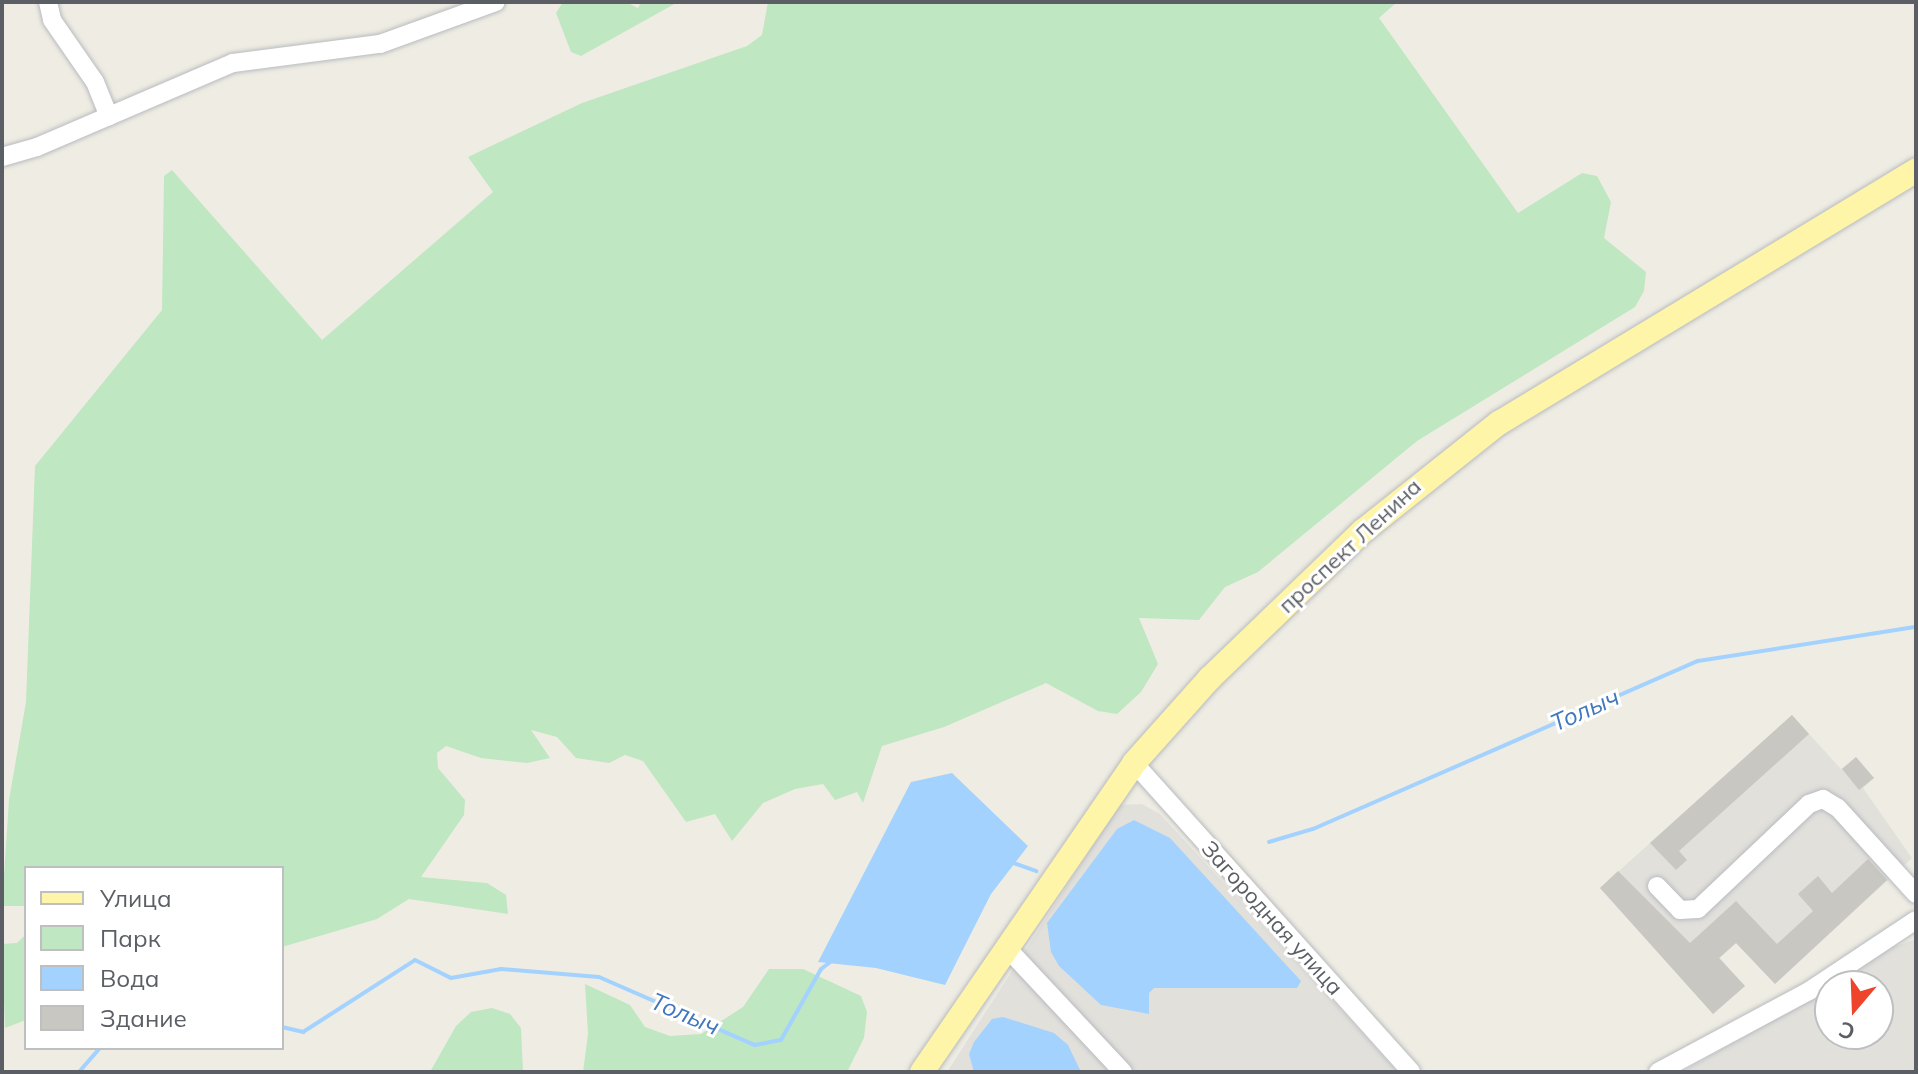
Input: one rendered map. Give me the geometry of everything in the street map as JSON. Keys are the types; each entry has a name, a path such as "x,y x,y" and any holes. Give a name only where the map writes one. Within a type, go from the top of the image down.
{"main road":[{"name":"проспект Ленина","path":"922,1072 1134,763 1210,678 1430,473 1499,423 1916,170"}],"street":[{"path":"48,2 52,20 95,82 109,116"},
{"path":"2,157 233,63 380,44 496,2"},
{"name":"Загородная улица","path":"1134,763 1411,1072"},
{"path":"1657,886 1680,910 1698,909 1809,804 1823,799 1838,808 1916,894"},
{"path":"1658,1072 1809,991 1916,920"},
{"path":"1006,947 1123,1072"}],"shaded area":[{"path":"1792,715 1841,769 1856,757 1874,778 1863,788 1912,858 1775,984 1736,943 1720,958 1745,986 1713,1014 1600,888"},
{"path":"1142,804 1160,814 1398,1072 947,1072 1119,805"},
{"path":"1916,939 1916,1072 1682,1072 1814,997 1814,1050 1894,1050 1894,970 1858,970 1891,948"}],"green space":[{"path":"563,2 626,2 638,8 641,2 678,2 581,56 571,52 556,13"},
{"path":"768,2 1397,2 1379,18 1518,213 1582,173 1597,176 1611,202 1604,238 1646,272 1644,291 1635,307 1417,441 1258,572 1225,587 1199,620 1139,618 1158,664 1141,692 1117,714 1098,711 1046,683 944,727 882,746 863,803 857,792 835,800 823,784 795,789 763,803 732,841 715,814 686,822 643,761 625,755 609,763 576,758 557,737 531,730 550,758 527,763 481,758 446,746 437,753 438,768 465,800 464,815 421,877 487,883 506,895 508,914 409,899 377,919 284,946 284,866 24,866 24,906 2,906 9,800 26,702 35,466 162,310 164,176 172,170 322,340 493,192 468,157 582,103 747,46 762,35"},
{"path":"24,936 24,1021 5,1028 2,944 17,943"},
{"path":"769,969 803,969 861,996 867,1012 864,1038 847,1072 583,1072 588,1034 585,984 630,1005 645,1027 670,1036 701,1034 743,1007"},
{"path":"492,1008 510,1014 521,1028 523,1072 430,1072 456,1026 471,1012"}],"water":[{"path":"952,773 1028,846 991,894 945,985 876,968 818,962 911,782"},
{"path":"1134,820 1170,838 1301,981 1297,988 1154,988 1149,993 1149,1014 1101,1005 1059,966 1051,952 1047,923 1117,829"},
{"path":"1003,1017 1054,1033 1068,1045 1081,1072 974,1072 969,1054 974,1042 992,1019"}],"building":[{"path":"1792,715 1809,734 1679,851 1687,860 1676,870 1650,843"},
{"path":"1856,757 1874,778 1859,790 1842,769"},
{"path":"1868,859 1887,880 1775,984 1736,943 1719,958 1745,986 1713,1014 1600,888 1618,871 1690,943 1736,901 1777,944 1813,911 1798,894 1818,876 1832,893"}],"waterway":[{"name":"Толыч","path":"1269,842 1313,829 1698,661 1916,627"},
{"name":"Толыч","path":"1011,862 1036,871"},
{"name":"Толыч","path":"284,1027 303,1032 415,960 451,978 501,969 599,977 755,1045 781,1040 821,969 833,960"},
{"name":"Толыч","path":"79,1072 98,1050"}]}
